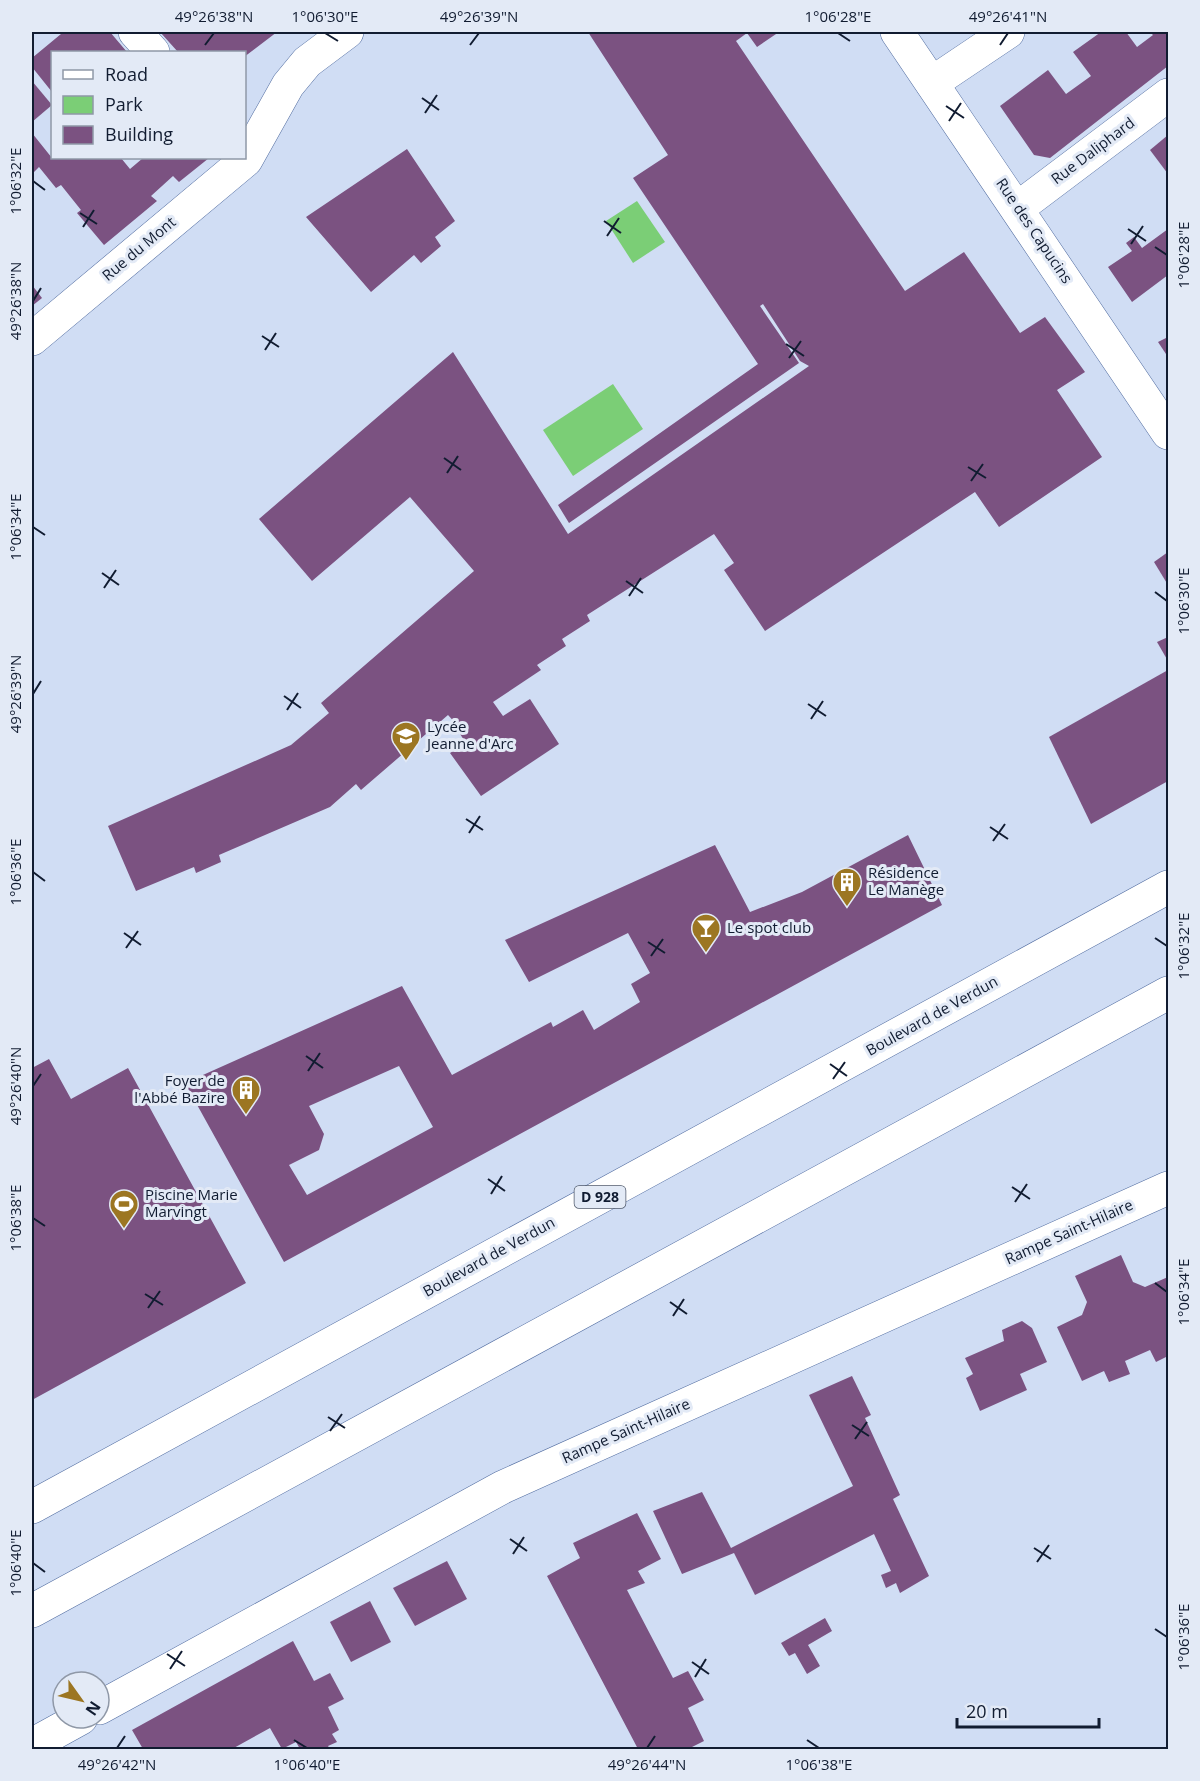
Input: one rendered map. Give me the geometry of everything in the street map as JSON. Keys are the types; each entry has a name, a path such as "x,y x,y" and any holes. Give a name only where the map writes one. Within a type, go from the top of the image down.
{"main road":[{"path":"135,32 152,51"},
{"path":"246,157 288,85 307,62 347,32"},
{"name":"Rue des Capucins","path":"897,32 1168,433"},
{"path":"932,83 1008,32"},
{"name":"Rue Daliphard","path":"1018,208 1168,95"},
{"name":"Rue du Mont","path":"32,339 245,159"},
{"name":"Boulevard de Verdun","path":"32,1506 1168,887"},
{"path":"32,1611 1168,993"},
{"name":"Rampe Saint-Hilaire","path":"111,1701 503,1486 1168,1188"},
{"path":"32,1745 59,1730"}],"green space":[{"path":"637,201 665,242 633,263 606,221"},
{"path":"613,384 643,429 573,476 543,430"}],"building":[{"path":"60,32 110,32 126,51 51,51 51,91 32,67 32,58 61,34"},
{"path":"160,32 277,32 246,55 246,51 177,51"},
{"path":"588,32 779,32 757,47 747,33 736,41 905,291 964,252 1020,333 1045,317 1085,372 1057,390 1102,457 999,527 975,492 765,631 724,570 734,563 714,534 587,615 590,621 562,639 566,646 537,665 541,670 493,702 503,716 530,699 559,744 481,796 450,753 466,743 456,728 458,726 448,715 361,790 356,784 330,807 219,855 221,862 196,873 194,867 136,891 108,826 291,745 329,713 321,703 474,571 410,497 312,581 259,519 453,352 568,534 809,366 800,361 763,304 760,306 799,363 569,523 558,505 758,364 633,178 668,155"},
{"path":"1101,32 1126,32 1137,47 1153,35 1150,32 1168,32 1168,66 1050,158 1034,155 1000,106 1048,70 1066,94 1091,76 1073,52"},
{"path":"32,81 51,106 32,122"},
{"path":"32,133 51,159 122,159 130,169 142,159 208,159 179,182 173,176 151,196 157,201 104,245 77,213 81,210 61,185 56,188 39,167 32,174"},
{"path":"1168,135 1168,174 1150,150"},
{"path":"407,149 455,221 435,237 441,246 421,263 414,255 371,292 306,217"},
{"path":"1168,229 1168,275 1132,302 1108,267 1132,251 1126,243 1134,237 1142,248"},
{"path":"32,285 42,298 32,306"},
{"path":"1168,337 1168,357 1158,342"},
{"path":"1168,552 1168,585 1154,562"},
{"path":"1168,637 1168,661 1157,642"},
{"path":"1168,670 1168,781 1091,824 1049,737"},
{"path":"908,835 942,905 284,1262 185,1083 402,986 452,1075 551,1022 553,1027 583,1010 594,1030 640,1002 631,984 650,973 628,933 529,982 505,940 715,845 750,912 802,892","holes":["399,1066 433,1127 307,1195 289,1165 319,1150 324,1134 309,1106"]},
{"name":"Piscine Marie Marvingt","path":"49,1059 71,1099 128,1068 246,1283 32,1400 32,1068"},
{"path":"1121,1255 1133,1282 1145,1287 1168,1277 1168,1356 1156,1362 1150,1350 1125,1361 1130,1374 1109,1382 1104,1371 1082,1381 1057,1327 1082,1315 1087,1302 1075,1276"},
{"path":"1022,1321 1032,1328 1047,1362 1020,1374 1027,1390 980,1411 966,1378 973,1374 965,1358 1004,1341 1002,1330"},
{"path":"852,1376 871,1415 865,1418 900,1495 893,1499 929,1576 900,1593 896,1583 886,1588 881,1575 891,1571 874,1534 755,1595 734,1553 682,1574 653,1511 702,1492 731,1548 853,1486 809,1395"},
{"path":"637,1513 661,1559 638,1571 645,1583 627,1590 673,1678 688,1671 704,1700 688,1708 704,1741 688,1749 638,1749 547,1576 580,1558 573,1543"},
{"path":"447,1561 467,1599 415,1626 393,1588"},
{"path":"370,1601 391,1642 351,1662 330,1622"},
{"path":"825,1618 832,1631 808,1645 820,1666 807,1674 795,1653 789,1656 781,1643"},
{"path":"293,1641 314,1681 330,1673 344,1699 328,1707 339,1730 332,1734 337,1742 328,1746 330,1749 300,1749 296,1742 282,1749 270,1728 232,1749 143,1749 132,1730"}],"place":[{"name":"Lycée Jeanne d'Arc","path":"406,762"},
{"name":"Résidence Le Manège","path":"847,908"},
{"name":"Le spot club","path":"706,954"},
{"name":"Foyer de l'Abbé Bazire","path":"246,1116"},
{"name":"Piscine Marie Marvingt","path":"124,1230"}]}
